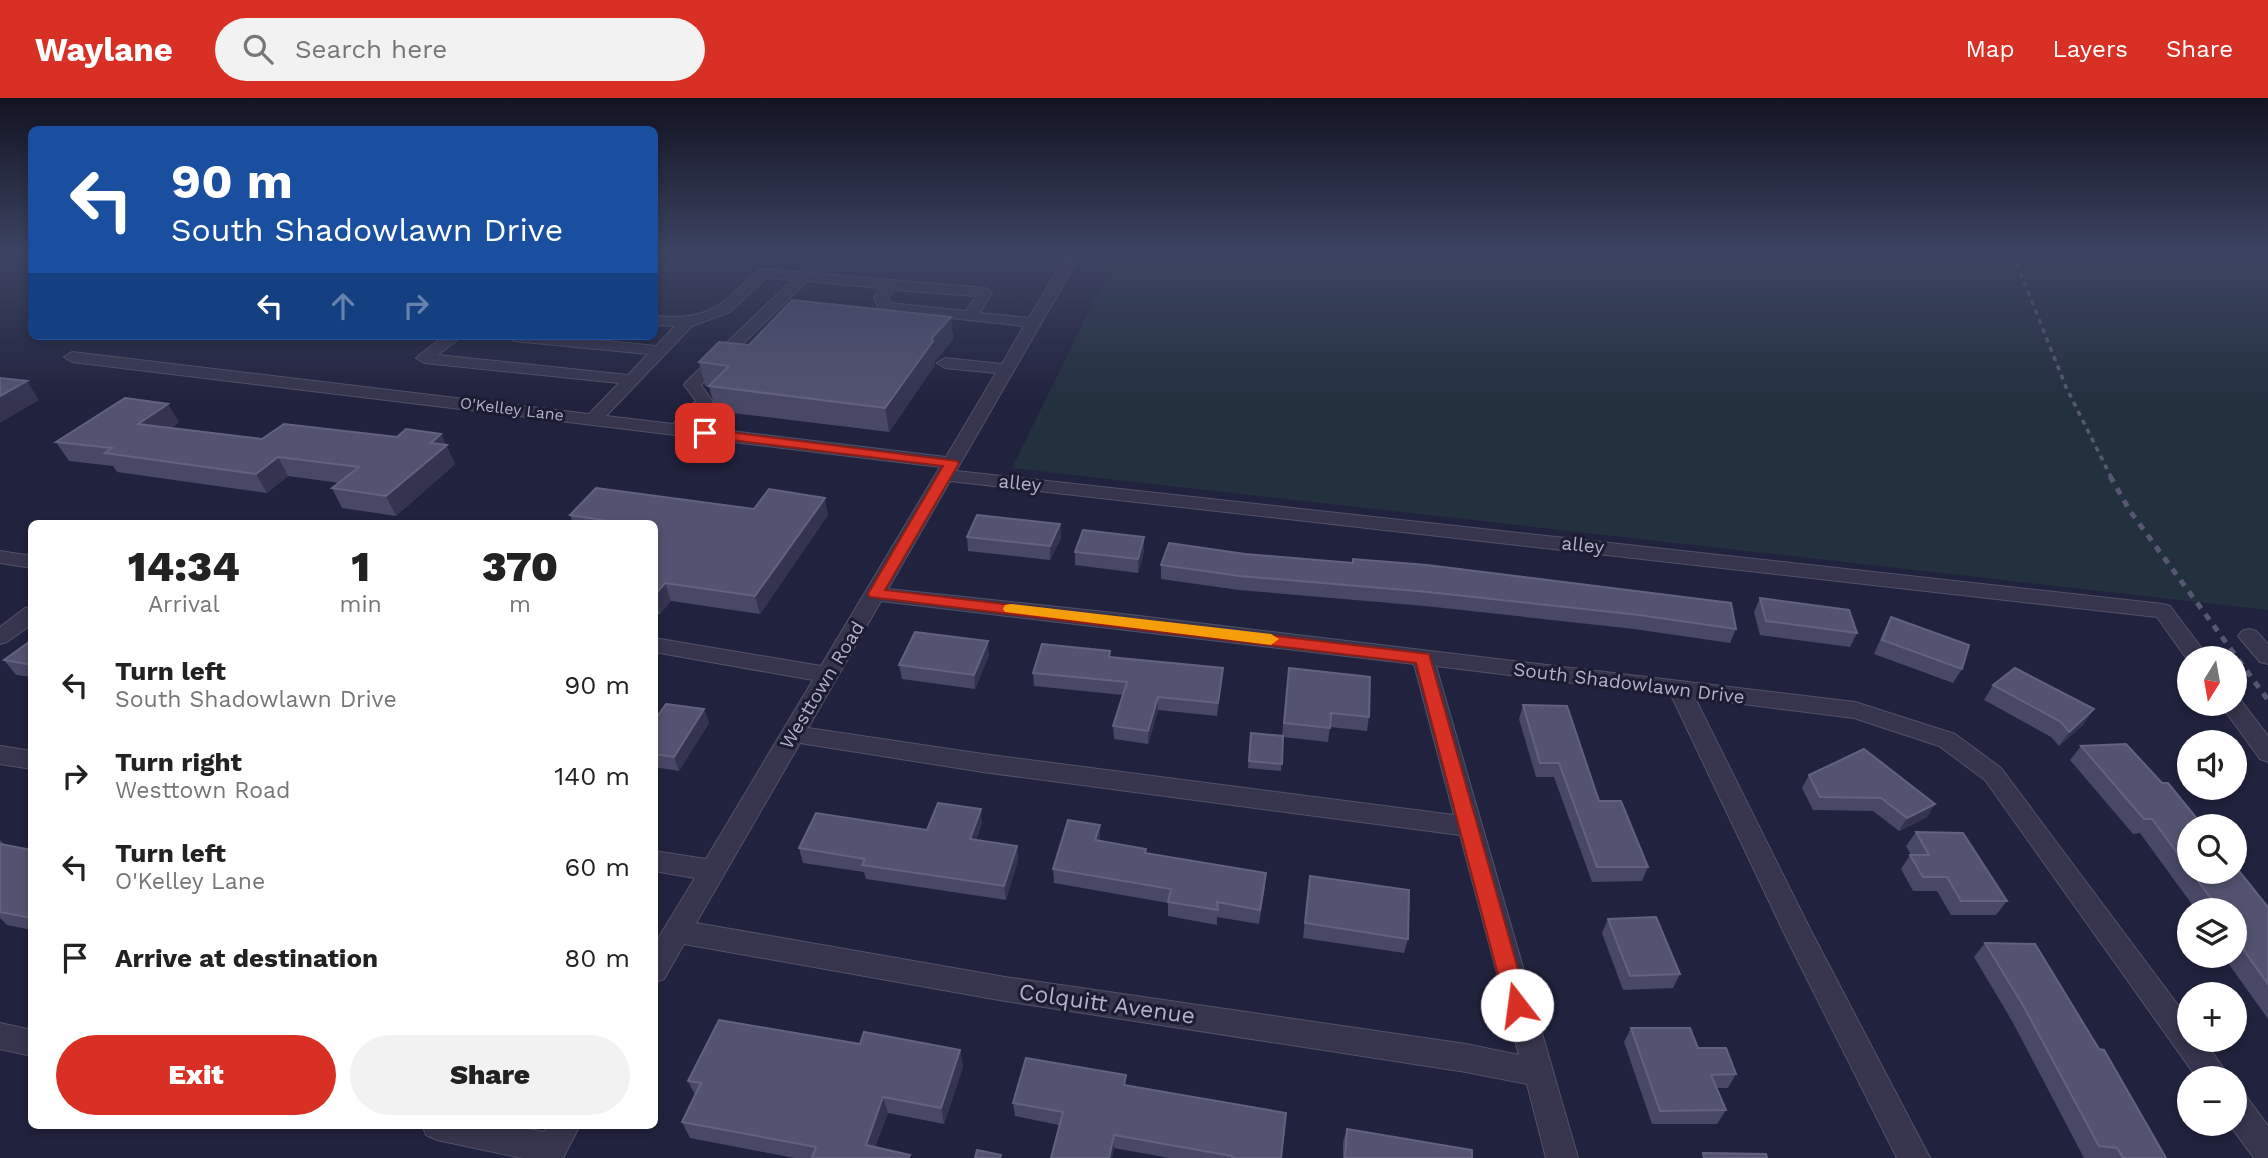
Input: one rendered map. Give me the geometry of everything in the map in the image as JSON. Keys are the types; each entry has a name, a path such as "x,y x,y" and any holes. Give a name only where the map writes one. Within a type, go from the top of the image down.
{"street":[{"path":"594,419 687,323 725,309 731,303"},
{"path":"677,430 705,401 692,385 776,303"},
{"path":"883,303 884,307 1034,323"},
{"path":"971,316 978,303"},
{"name":"Westtown Road","path":"658,964 1045,303"},
{"path":"658,320 687,323"},
{"path":"449,340 424,358 632,380"},
{"path":"553,340 659,351"},
{"name":"O'Kelley Lane","path":"72,356 594,419 949,469"},
{"path":"945,363 1007,369"},
{"name":"alley","path":"949,469 2163,611 2189,646"},
{"path":"0,557 28,561"},
{"name":"South Shadowlawn Drive","path":"876,594 1855,710 1947,740 1993,774 2206,1066"},
{"path":"0,637 28,616"},
{"path":"2249,636 2268,657"},
{"path":"658,646 828,675"},
{"path":"1423,658 1562,1158"},
{"path":"1679,689 1800,937 1914,1158"},
{"path":"2240,716 2268,753"},
{"path":"793,734 983,763 1469,827"},
{"path":"0,755 28,759"},
{"path":"658,862 712,870"},
{"name":"Colquitt Avenue","path":"678,931 1005,989 1466,1058 1538,1073"},
{"path":"0,1036 28,1042"},
{"path":"2247,1123 2268,1152"},
{"path":"462,1129 554,1144"}],"shaded area":[{"path":"1093,303 2268,303 2268,610 1012,468"}],"building":[{"path":"789,303 824,303 951,317 932,338 933,341 885,408 709,386 729,366 699,362 719,342 749,345"},
{"path":"0,378 27,381 0,396"},
{"path":"125,398 168,404 138,424 262,439 284,424 397,437 406,429 441,434 431,443 447,445 386,496 332,488 359,467 278,457 256,474 105,453 112,448 56,442"},
{"path":"596,488 754,509 769,489 825,498 755,596 665,583 658,591 658,520 603,520 570,515"},
{"path":"977,515 1060,524 1050,546 967,537"},
{"path":"1083,530 1144,537 1138,559 1075,552"},
{"path":"1169,543 1245,554 1353,563 1353,559 1427,565 1731,603 1736,629 1639,615 1428,592 1240,576 1161,565"},
{"path":"1760,598 1849,610 1857,633 1766,621"},
{"path":"1891,617 1969,645 1962,669 1882,640"},
{"path":"915,632 988,641 974,675 899,665"},
{"path":"28,643 28,664 4,660"},
{"path":"1042,644 1110,651 1109,657 1223,668 1218,703 1158,697 1148,731 1113,726 1127,682 1033,673"},
{"path":"1289,668 1370,677 1369,717 1331,713 1330,728 1284,723"},
{"path":"2015,668 2094,709 2069,732 2061,722 1993,685"},
{"path":"666,704 704,709 674,757 658,755 658,715"},
{"path":"1523,705 1567,706 1599,801 1621,801 1648,867 1597,867 1559,763 1540,763"},
{"path":"1251,733 1283,736 1282,764 1249,761"},
{"path":"2126,744 2162,783 2168,783 2177,794 2177,800 2182,800 2193,814 2177,814 2177,853 2152,819 2144,819 2081,746"},
{"path":"1864,749 1935,804 1907,818 1881,798 1820,797 1809,775"},
{"path":"938,803 981,809 970,839 1017,846 1004,886 862,865 865,859 799,848 816,813 927,830"},
{"path":"1068,820 1100,825 1095,840 1146,849 1145,853 1266,873 1260,910 1217,902 1218,910 1168,902 1171,889 1053,869"},
{"path":"1916,832 1963,833 2007,901 1961,901 1947,877 1923,877 1910,855 1929,855"},
{"path":"0,844 28,849 28,917 0,912"},
{"path":"1310,876 1409,890 1408,939 1305,923"},
{"path":"2247,881 2268,907 2268,984 2247,955 2247,898 2211,898 2200,884 2247,884"},
{"path":"1656,917 1680,974 1630,976 1608,919"},
{"path":"1985,943 2035,944 2099,1049 2104,1050 2166,1158 2123,1158 2117,1148 2099,1146 2024,1007"},
{"path":"719,1020 860,1044 864,1032 960,1050 941,1108 883,1097 866,1145 910,1155 908,1158 812,1158 816,1147 682,1122 701,1083 688,1081"},
{"path":"1631,1028 1690,1028 1698,1048 1726,1048 1736,1074 1711,1075 1726,1110 1660,1111"},
{"path":"1026,1058 1126,1075 1124,1085 1286,1113 1281,1158 1232,1158 1114,1135 1109,1158 1051,1158 1063,1112 1013,1103"},
{"path":"1347,1129 1472,1150 1472,1158 1345,1158"},
{"path":"977,1150 1001,1155 1000,1158 975,1158"},
{"path":"1703,1153 1766,1154 1767,1158 1704,1158"}],"railway":[{"path":"2033,303 2066,387 2111,477"},
{"path":"2110,476 2130,511 2268,700"}],"slow traffic":[{"path":"1011,609 1271,639"}],"route":[{"path":"705,433 952,463 876,594 1423,658 1517,1005"}]}
